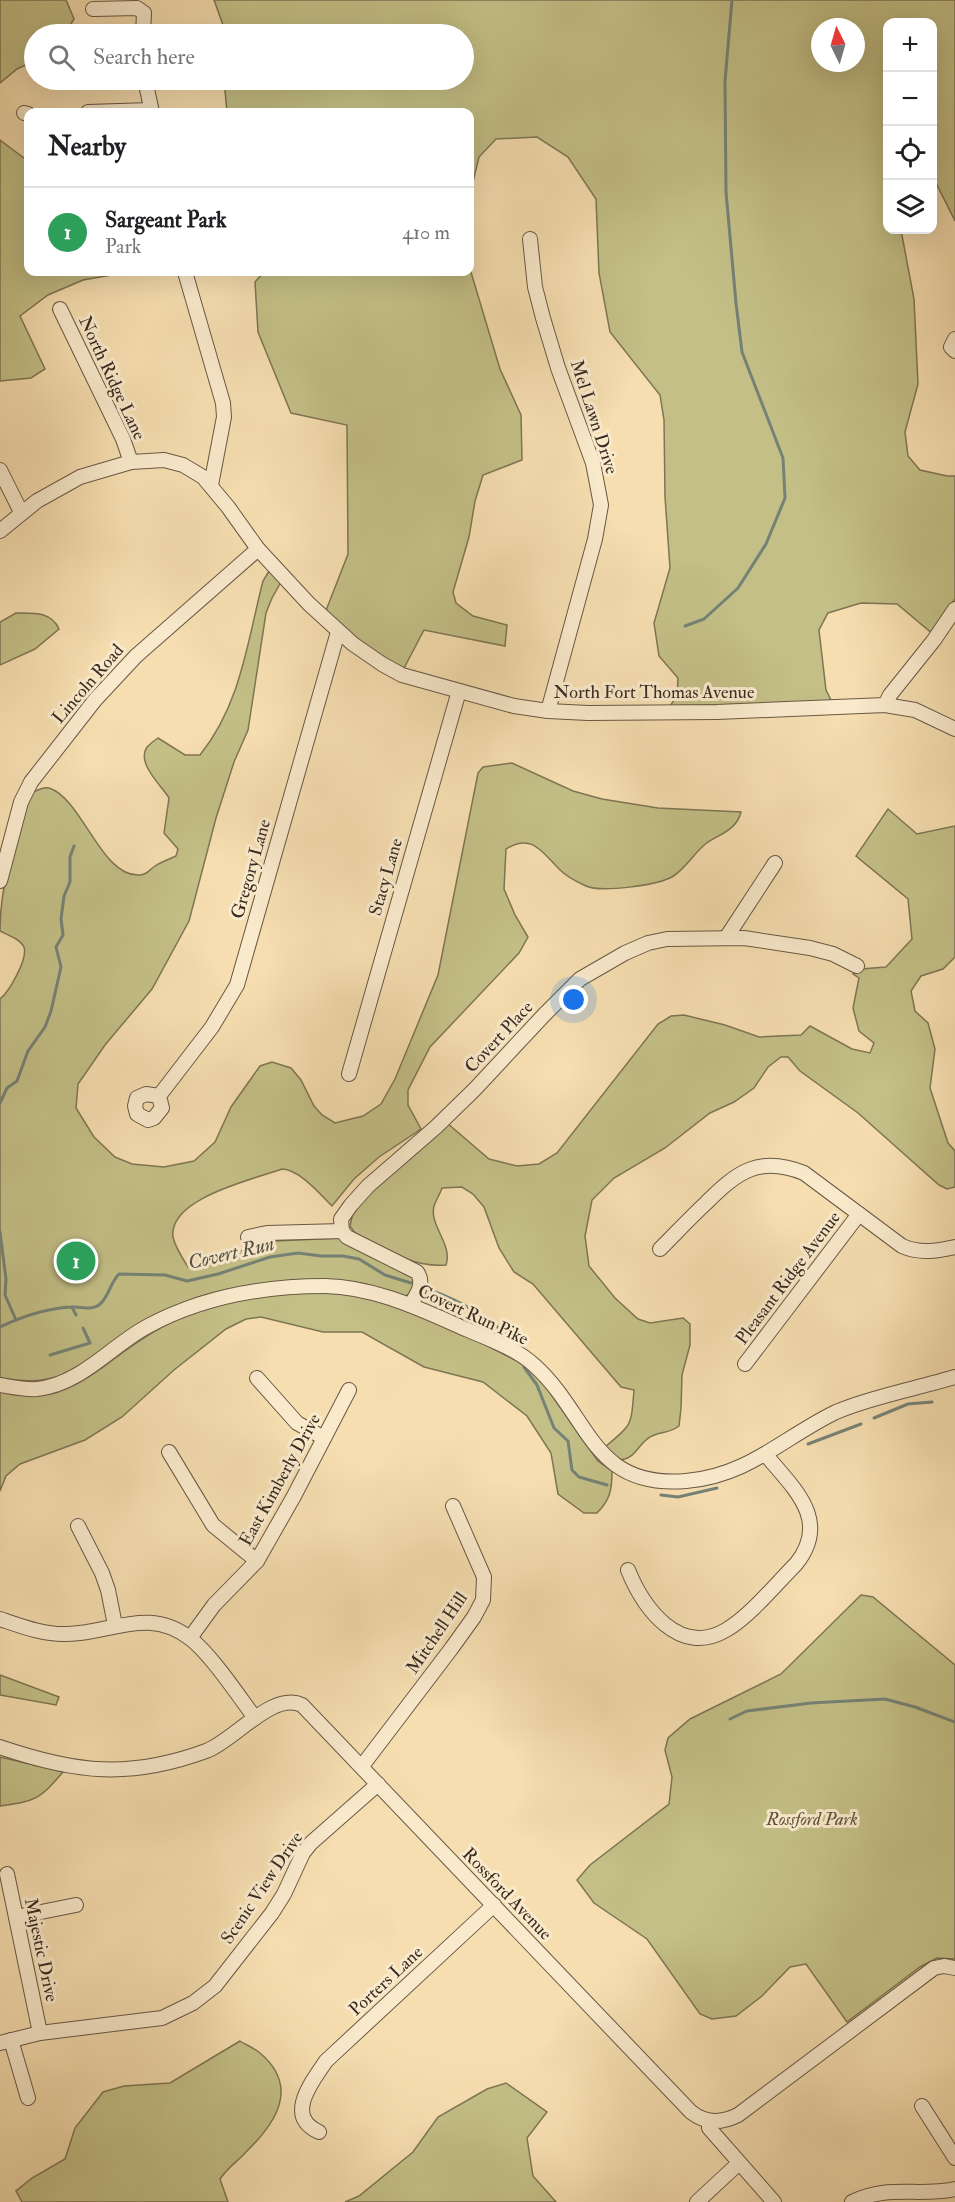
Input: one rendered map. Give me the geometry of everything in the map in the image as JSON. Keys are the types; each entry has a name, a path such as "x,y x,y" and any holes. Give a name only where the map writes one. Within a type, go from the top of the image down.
{"street":[{"path":"93,9 137,8 144,14 144,24"},
{"path":"147,90 150,108"},
{"name":"Mel Lawn Drive","path":"530,239 535,287 543,318 558,368 590,453 601,505 595,539 548,711"},
{"path":"186,276 223,403 224,417 211,485"},
{"name":"North Ridge Lane","path":"60,309 123,440 131,462"},
{"path":"955,339 951,343 955,351"},
{"name":"North Fort Thomas Avenue","path":"0,531 21,512 52,491 80,477 131,462 164,460 183,465 196,472 211,485 258,549 293,588 338,632 399,674 514,706 548,711 717,712 885,705 915,710 955,729"},
{"path":"0,470 21,512"},
{"name":"Lincoln Road","path":"0,881 21,802 32,782 81,717 107,685 132,660 258,549"},
{"path":"885,705 890,694 934,640 955,609"},
{"name":"Gregory Lane","path":"159,1096 212,1027 237,985 338,632"},
{"name":"Stacy Lane","path":"349,1074 459,691"},
{"path":"726,938 774,863"},
{"name":"Covert Place","path":"342,1231 342,1218 351,1204 368,1186 459,1104 580,979 625,953 657,940 726,938 779,941 833,954 857,966"},
{"path":"660,1250 728,1181 758,1168 779,1166 804,1173 909,1249 928,1251 955,1247"},
{"name":"Pleasant Ridge Avenue","path":"745,1364 859,1214"},
{"path":"248,1237 267,1233 342,1231 357,1242 417,1272 420,1276 420,1285 410,1305"},
{"name":"Covert Run Pike","path":"0,1385 35,1389 64,1382 149,1326 199,1304 243,1293 301,1287 351,1288 376,1293 410,1305 486,1337 529,1360 549,1382 602,1454 612,1464 628,1473 662,1481 687,1481 733,1470 766,1455 837,1412 955,1377"},
{"path":"257,1378 297,1423 324,1438"},
{"name":"East Kimberly Drive","path":"190,1638 214,1605 257,1561 349,1390"},
{"path":"169,1452 213,1526 257,1561"},
{"path":"628,1570 637,1590 653,1613 662,1623 679,1633 704,1638 715,1636 736,1623 796,1564 804,1554 810,1532 810,1521 801,1498 766,1455"},
{"name":"Mitchell Hill","path":"362,1766 451,1649 483,1600 484,1577 453,1506"},
{"path":"78,1526 102,1573 115,1625"},
{"path":"0,1619 36,1630 63,1634 86,1632 134,1622 163,1625 190,1638 203,1651 255,1718"},
{"name":"Rossford Avenue","path":"0,1747 71,1768 103,1771 133,1770 186,1758 217,1747 255,1718 285,1701 302,1704 691,2112 709,2121"},
{"name":"Scenic View Drive","path":"6,2042 40,2033 162,2018 182,2010 206,1994 215,1986 272,1913 284,1894 303,1853 361,1797 378,1784"},
{"name":"Majestic Drive","path":"7,1874 40,2033"},
{"path":"16,1917 76,1905"},
{"name":"Porters Lane","path":"319,2132 308,2127 302,2114 304,2097 325,2063 336,2050 494,1905"},
{"path":"774,2202 709,2128 709,2121 725,2121 738,2115 934,1968 944,1966 955,1968"},
{"path":"6,2042 28,2098"},
{"path":"922,2106 955,2158"},
{"path":"697,2202 739,2163"},
{"path":"852,2202 883,2192 941,2192 955,2189"}],"green space":[{"path":"0,0 66,0 74,19 71,24 24,24 24,66 0,83"},
{"path":"214,0 955,0 955,221 937,185 937,18 883,18 883,234 902,234 914,299 918,384 905,432 908,456 920,470 955,476 955,599 933,634 897,604 861,603 828,613 819,630 826,690 832,702 670,706 677,696 678,678 659,656 654,623 670,568 665,497 664,420 660,395 610,332 599,273 596,199 568,157 537,137 496,139 479,157 474,178 474,108 227,108 225,90 474,90 474,24 223,24"},
{"path":"0,140 24,158 24,276 106,276 83,280 48,295 20,316 45,369 31,378 0,381"},
{"path":"260,276 472,276 500,369 521,415 522,460 483,475 475,501 469,537 453,592 456,603 473,616 507,625 505,646 424,630 403,670 366,647 325,613 348,554 347,425 291,413 258,332 255,282"},
{"path":"269,571 281,582 266,613 248,730 234,762 216,818 189,921 152,989 105,1045 78,1084 76,1108 94,1137 115,1157 132,1164 164,1167 194,1161 215,1142 231,1107 260,1066 272,1062 291,1068 301,1080 314,1106 322,1115 335,1123 363,1116 381,1104 395,1079 438,975 478,773 483,767 512,763 573,791 602,799 658,808 741,812 739,818 732,827 703,846 672,877 642,885 604,889 586,886 564,874 542,851 530,844 523,843 506,849 504,889 528,937 519,953 430,1047 408,1090 408,1105 421,1129 379,1157 354,1179 332,1206 302,1178 289,1170 282,1169 234,1185 198,1201 184,1211 175,1223 174,1241 188,1267 208,1266 254,1245 273,1241 343,1238 411,1273 413,1286 411,1292 405,1296 395,1296 366,1284 337,1280 275,1283 234,1288 181,1304 59,1376 30,1381 0,1378 0,999 17,975 23,959 24,947 14,938 0,931 6,878 20,825 32,792 49,788 61,795 72,807 103,852 126,873 140,875 147,873 157,865 176,856 178,849 164,833 169,798 147,767 144,753 147,747 158,738 185,755 200,755 214,735 234,694 263,581"},
{"path":"16,613 41,614 56,623 59,629 35,649 0,665 0,622"},
{"path":"888,809 917,834 955,826 955,957 943,969 921,976 911,991 915,1011 928,1023 935,1049 930,1088 948,1143 955,1151 955,1187 947,1189 939,1185 858,1113 800,1071 788,1057 781,1057 768,1067 754,1088 734,1102 710,1113 665,1148 614,1178 592,1200 585,1236 589,1266 615,1298 638,1319 650,1323 683,1318 690,1324 690,1345 682,1375 679,1426 652,1436 643,1442 629,1458 617,1460 606,1446 629,1423 634,1390 621,1387 533,1284 514,1272 499,1248 484,1207 473,1194 462,1187 442,1188 434,1206 435,1221 446,1250 446,1265 410,1260 387,1251 355,1233 350,1226 353,1212 360,1201 427,1144 447,1123 489,1159 517,1166 539,1164 557,1153 658,1024 671,1016 684,1015 725,1025 759,1037 801,1035 810,1026 852,1049 870,1053 874,1043 859,1031 853,1008 859,978 853,974 861,969 886,967 912,939 908,899 856,856"},
{"path":"341,1291 376,1299 456,1330 533,1369 598,1461 612,1471 609,1494 605,1504 597,1513 584,1513 558,1494 551,1453 527,1416 483,1382 424,1367 362,1332 323,1332 261,1317 246,1319 226,1329 174,1370 122,1417 85,1440 20,1464 6,1476 0,1491 0,1391 44,1394 62,1390 84,1379 154,1332 178,1319 222,1303 261,1296"},
{"name":"Rossford Park","path":"861,1595 873,1597 955,1665 955,1959 937,1958 920,1967 847,2022 806,1964 790,1967 762,1996 736,2016 712,2019 700,2014 647,1939 594,1903 577,1880 590,1865 669,1804 672,1777 665,1750 668,1738 690,1719 781,1674"},
{"path":"0,1675 59,1697 56,1705 0,1695"},
{"path":"0,1757 63,1772 36,1798 22,1803 0,1806"},
{"path":"240,2041 260,2053 272,2066 279,2079 281,2092 274,2117 266,2129 220,2179 228,2202 22,2202 16,2191 32,2178 65,2159 75,2128 103,2092 124,2086 170,2083"},
{"path":"506,2083 547,2112 527,2138 533,2176 556,2202 345,2202 359,2196 413,2152 438,2117 487,2089"}],"waterway":[{"path":"685,626 704,619 738,588 766,544 785,498 783,458 742,352 736,303 726,192 725,81 732,0"},
{"path":"0,1103 7,1088 17,1081 28,1051 45,1027 51,1011 61,967 56,947 63,935 61,919 64,896 70,882 70,857 74,846"},
{"path":"0,1232 6,1279 5,1295 16,1320"},
{"name":"Covert Run","path":"0,1327 44,1311 72,1307 96,1307 105,1298 119,1274 165,1275 187,1281 218,1274 270,1257 298,1253 359,1259 385,1275 411,1283"},
{"name":"Covert Run","path":"430,1290 476,1312 516,1343"},
{"name":"Covert Run","path":"72,1307 76,1315"},
{"path":"50,1355 90,1343 83,1328"},
{"name":"Covert Run","path":"524,1367 537,1385 554,1428 568,1441 572,1470 579,1477 607,1485"},
{"name":"Covert Run","path":"874,1418 908,1404 932,1402"},
{"name":"Covert Run","path":"808,1444 861,1424"},
{"name":"Covert Run","path":"661,1495 678,1497 717,1488"},
{"path":"730,1719 747,1711 811,1703 885,1699 955,1722"}],"place":[{"name":"Sargeant Park","path":"76,1261"}]}
